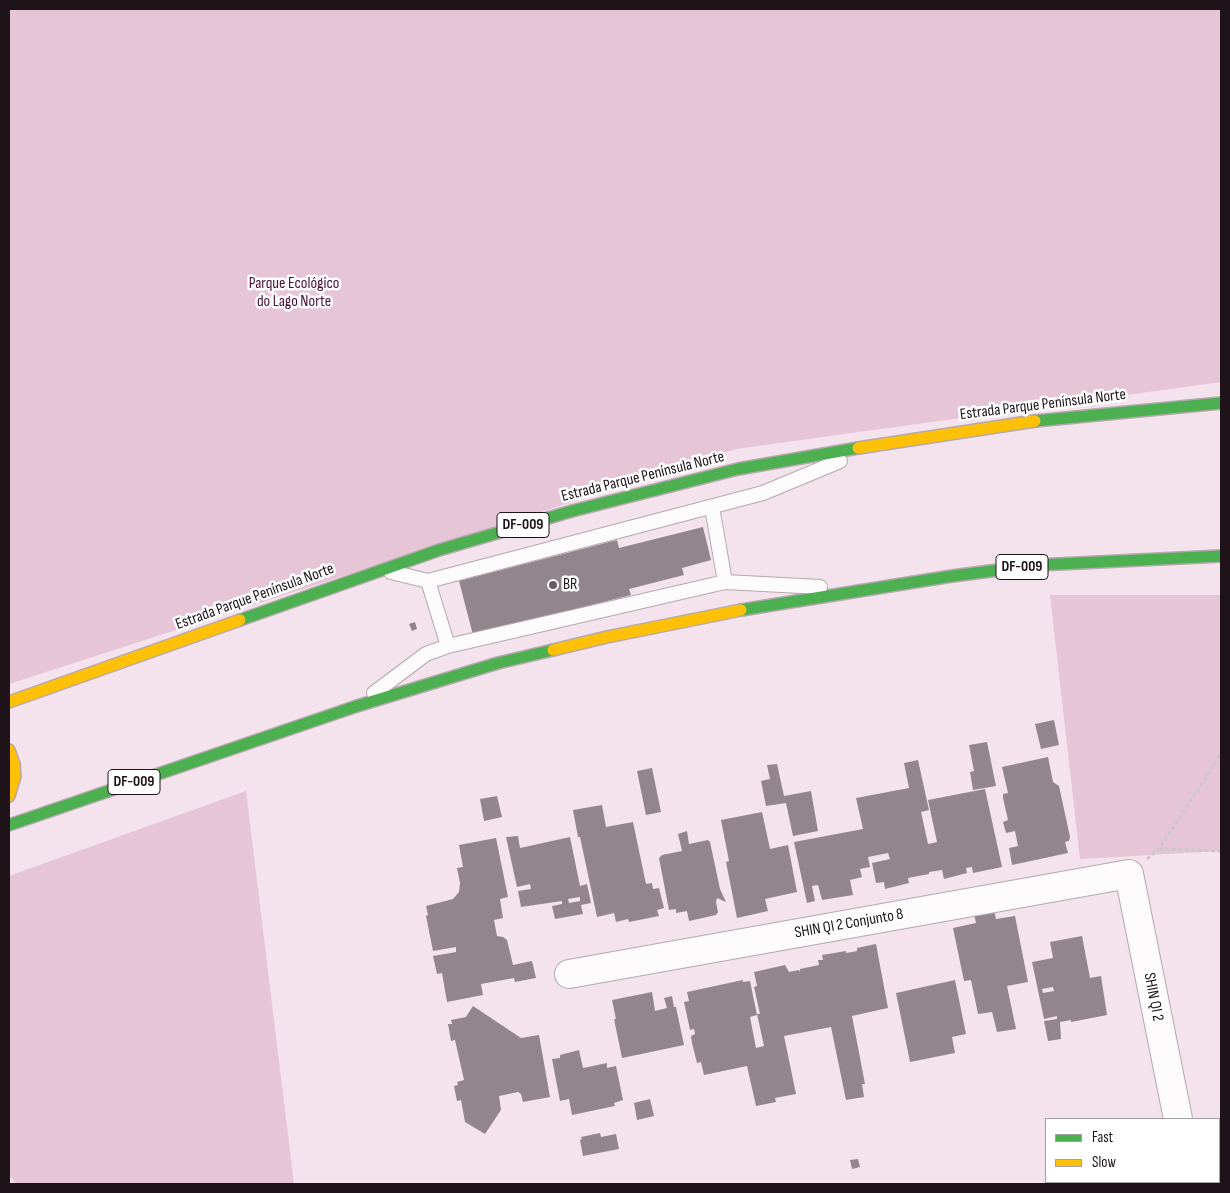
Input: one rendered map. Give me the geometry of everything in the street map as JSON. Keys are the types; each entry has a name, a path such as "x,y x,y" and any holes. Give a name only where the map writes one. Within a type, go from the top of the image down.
{"main road":[{"name":"Estrada Parque Península Norte","path":"9,702 380,569 439,550 572,511 738,469 882,444 1055,418 1221,403"},
{"path":"1192,405 1214,414"},
{"path":"1183,556 1206,544"},
{"name":"DF-009","path":"9,825 357,706 498,663 607,637 719,614 952,576 1038,565 1183,556 1221,556"},
{"path":"9,750 14,764 15,776 9,796"}],"street":[{"name":"SHIN QI 2 Conjunto 8","path":"569,974 1129,874"},
{"name":"SHIN QI 2","path":"1129,874 1178,1118"}],"lane":[{"path":"380,569 428,581 763,493 882,444"},
{"path":"712,507 725,582"},
{"path":"428,581 448,646"},
{"path":"357,706 426,654 448,646 725,582 863,590"}],"path":[{"path":"1129,874 1159,850 1221,754"},
{"path":"1159,850 1221,851"}],"green space":[{"name":"Parque Ecológico do Lago Norte","path":"9,9 1221,9 1221,382 736,449 9,684"},
{"path":"1050,595 1221,595 1221,851 1080,859"},
{"path":"246,791 294,1184 16,1184 9,1175 9,876"}],"building":[{"name":"BR","path":"703,527 711,560 682,568 684,575 629,589 631,595 473,635 459,581 617,540 619,548"},
{"path":"415,622 417,629 412,631 409,624"},
{"path":"1054,720 1059,745 1041,749 1035,724"},
{"path":"987,742 996,786 973,790 970,772 974,771 969,745"},
{"path":"1048,757 1053,782 1059,786 1070,837 1069,841 1065,842 1068,853 1012,865 1009,848 1018,846 1015,831 1006,833 1003,822 1008,820 1003,794 1008,793 1002,767"},
{"path":"918,760 929,810 921,812 928,844 937,842 928,800 985,789 1002,867 973,873 972,867 966,868 967,873 944,879 942,870 929,872 929,874 908,878 909,883 885,889 884,882 876,883 872,863 890,859 888,853 868,857 870,867 860,869 862,877 850,880 853,895 822,900 818,885 812,886 815,901 807,903 794,842 863,829 856,798 909,788 904,763"},
{"path":"777,764 784,796 811,791 818,831 793,836 786,803 766,806 761,781 770,779 767,765"},
{"path":"652,768 661,812 646,815 637,771"},
{"path":"497,796 502,817 484,821 480,799"},
{"path":"602,805 606,827 633,822 646,884 652,883 653,889 659,888 664,908 657,910 659,916 629,922 628,919 616,922 614,913 597,917 573,810"},
{"path":"762,812 770,849 788,845 797,892 765,899 768,911 737,918 726,862 729,861 721,820"},
{"path":"687,831 689,844 708,840 710,842 720,889 726,902 717,898 718,912 716,915 689,921 687,911 676,913 676,909 669,910 659,858 662,855 682,851 678,834"},
{"path":"518,836 520,848 570,837 580,886 587,884 591,903 581,905 583,914 555,919 552,906 562,904 562,901 521,907 518,891 531,889 530,884 517,887 506,837","holes":["580,897 580,901 569,903 568,899"]},
{"path":"496,838 508,897 500,899 503,918 494,920 497,936 507,940 513,965 532,961 536,978 515,982 514,978 481,984 483,995 447,1002 442,973 437,974 433,956 456,952 456,947 433,951 426,916 428,915 426,906 453,899 459,892 460,883 457,868 463,867 459,845"},
{"path":"994,910 996,919 1015,916 1028,982 1007,986 1016,1029 997,1032 992,1012 978,1014 971,980 964,981 953,928 976,923 974,914"},
{"path":"1082,936 1090,978 1101,976 1107,1015 1071,1022 1071,1020 1060,1022 1061,1039 1048,1041 1044,1021 1057,1019 1057,1016 1044,1019 1032,962 1053,958 1050,942","holes":["1053,987 1054,991 1043,993 1042,989"]},
{"path":"876,944 888,1008 852,1016 865,1084 862,1084 864,1097 846,1100 831,1027 784,1036 796,1094 775,1098 776,1102 756,1106 747,1066 704,1075 701,1062 697,1063 692,1043 691,1036 695,1034 694,1029 690,1030 684,1002 689,1001 687,992 743,980 743,982 750,981 757,1015 750,1017 756,1048 764,1046 757,1014 760,1014 754,987 757,986 754,972 785,965 789,972 799,970 800,972 800,969 819,965 818,960 823,960 822,955 857,951 857,948"},
{"path":"955,980 966,1034 952,1037 955,1053 910,1062 896,993"},
{"path":"652,992 655,1011 667,1008 664,998 672,996 684,1045 622,1058 612,1000"},
{"path":"473,1006 521,1038 539,1035 550,1097 523,1102 521,1094 518,1092 499,1096 501,1110 485,1134 465,1122 461,1100 457,1101 454,1086 458,1085 457,1082 464,1080 455,1040 451,1041 448,1024 452,1024 451,1020 466,1017"},
{"path":"579,1050 583,1068 607,1063 607,1068 616,1066 623,1100 614,1103 615,1106 572,1115 569,1099 560,1101 552,1059 560,1058 560,1055"},
{"path":"650,1099 654,1116 637,1120 634,1103"},
{"path":"600,1133 601,1137 616,1134 619,1149 583,1156 581,1137"},
{"path":"858,1159 860,1167 852,1169 850,1160"}],"traffic: fast":[{"path":"1035,421 1221,403"},
{"path":"240,620 439,550 572,511 738,469 858,448"},
{"path":"741,610 952,576 1038,565 1221,556"},
{"path":"9,825 357,706 498,663 553,650"}],"traffic: slow":[{"path":"858,448 1035,421"},
{"path":"553,650 741,610"},
{"path":"9,702 240,620"},
{"path":"9,750 14,764 15,776 9,796"}],"place":[{"name":"BR","path":"553,585"}]}
